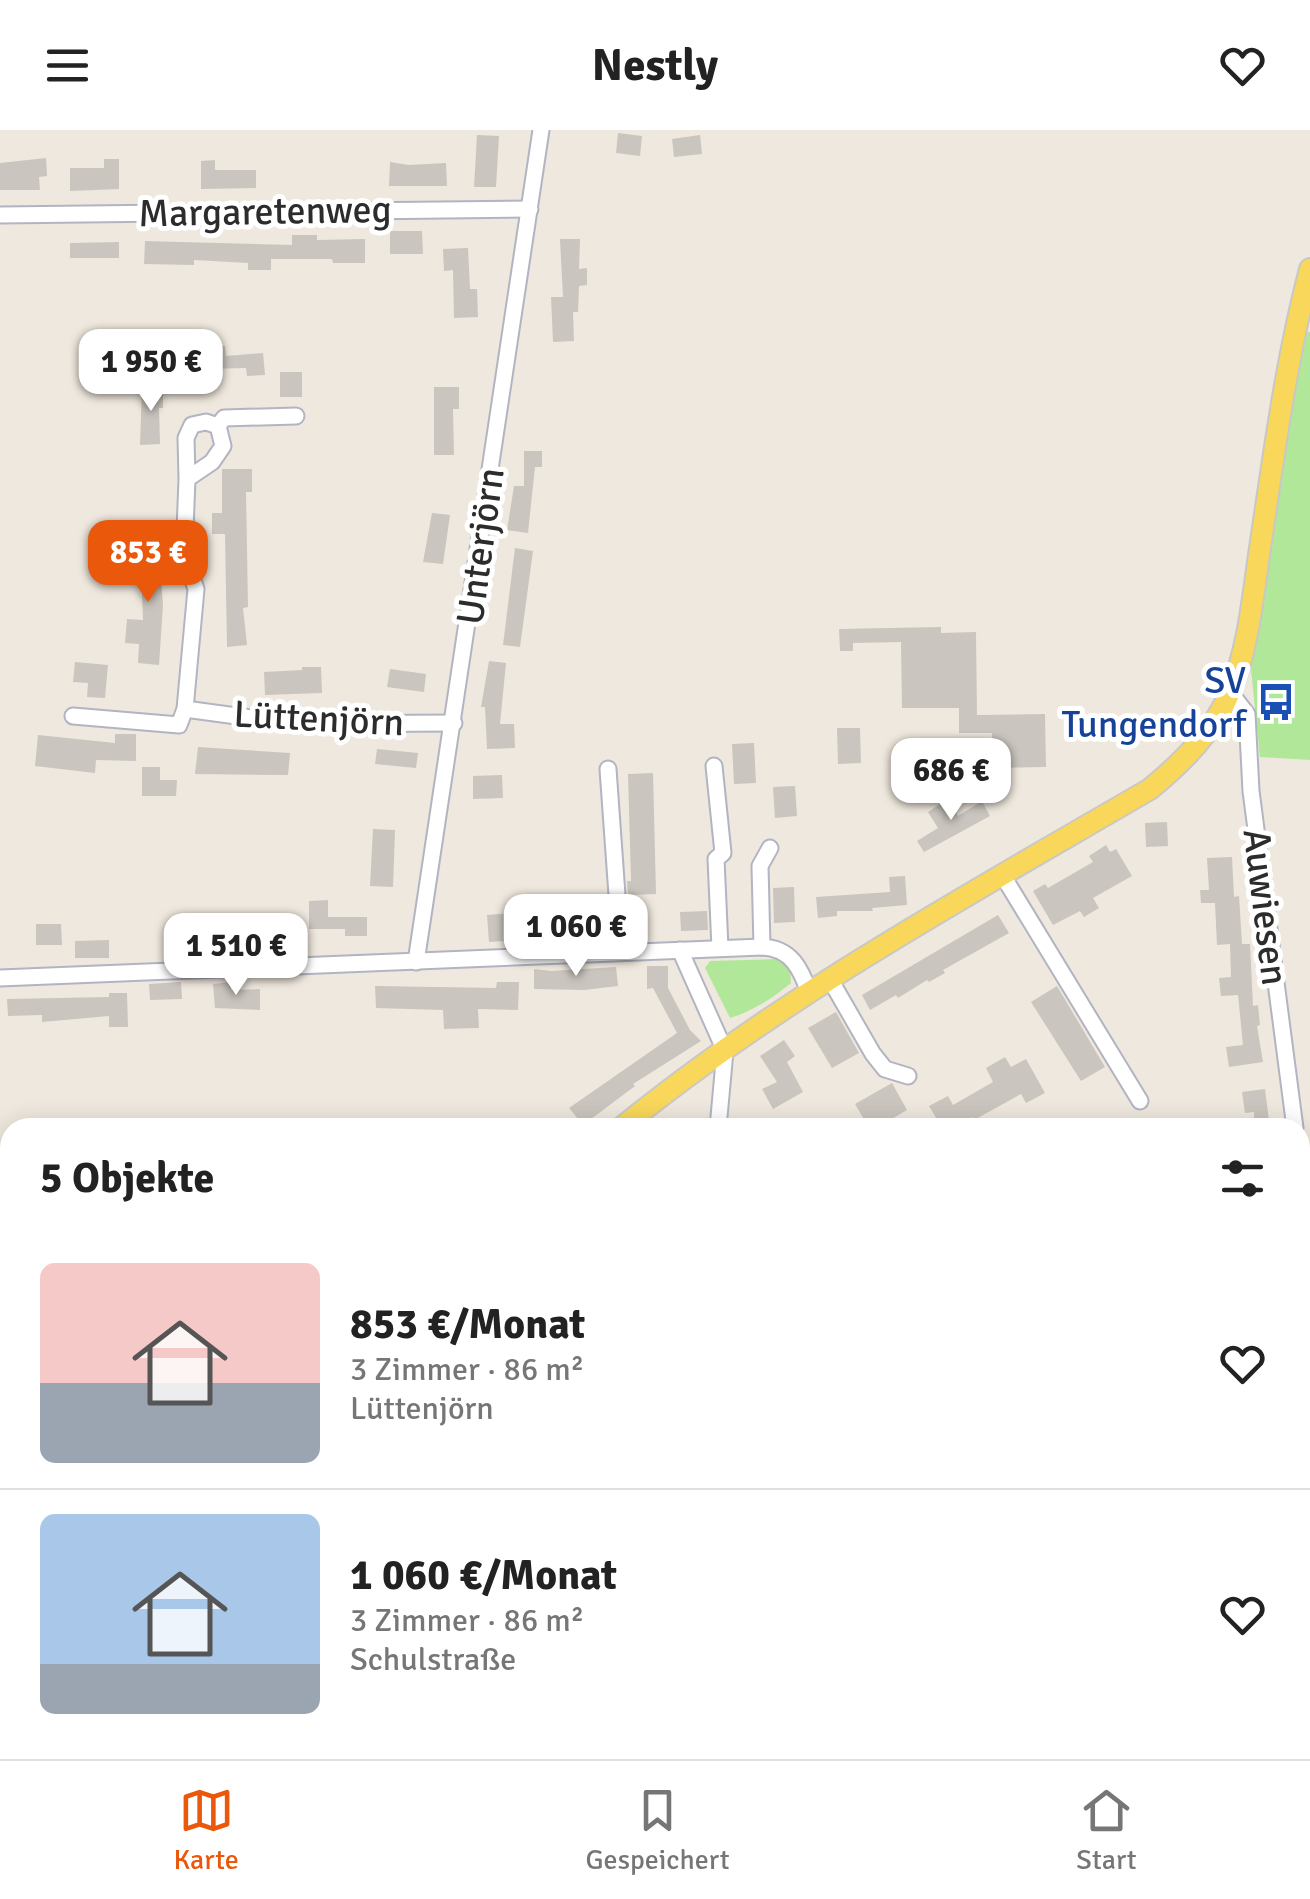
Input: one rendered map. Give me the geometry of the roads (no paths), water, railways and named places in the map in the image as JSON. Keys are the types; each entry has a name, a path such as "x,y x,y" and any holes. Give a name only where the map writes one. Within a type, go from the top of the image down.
{"main road":[{"path":"635,1118 810,994 1150,790 1199,742 1230,692 1246,636 1288,368 1310,269"}],"street":[{"name":"Unterjörn","path":"416,962 541,130"},
{"name":"Margaretenweg","path":"0,215 530,209"},
{"name":"Lüttenjörn","path":"72,716 179,725 185,709 196,589 184,555 186,438 192,426 206,422 218,426 224,418 296,416"},
{"path":"187,479 212,462 222,446 218,426"},
{"name":"Auwiesen","path":"1230,692 1247,714 1251,792 1294,1118"},
{"name":"Lüttenjörn","path":"185,709 295,724 454,724"},
{"path":"714,766 723,853 716,860 720,948"},
{"path":"608,769 622,952"},
{"path":"762,947 760,866 770,848"},
{"path":"1003,876 1140,1101"},
{"path":"0,978 774,947 791,956 810,994"},
{"path":"680,950 725,1051 719,1118"},
{"path":"831,981 885,1069 908,1076"}],"place":[{"name":"SV Tungendorf","path":"1276,702"}]}
